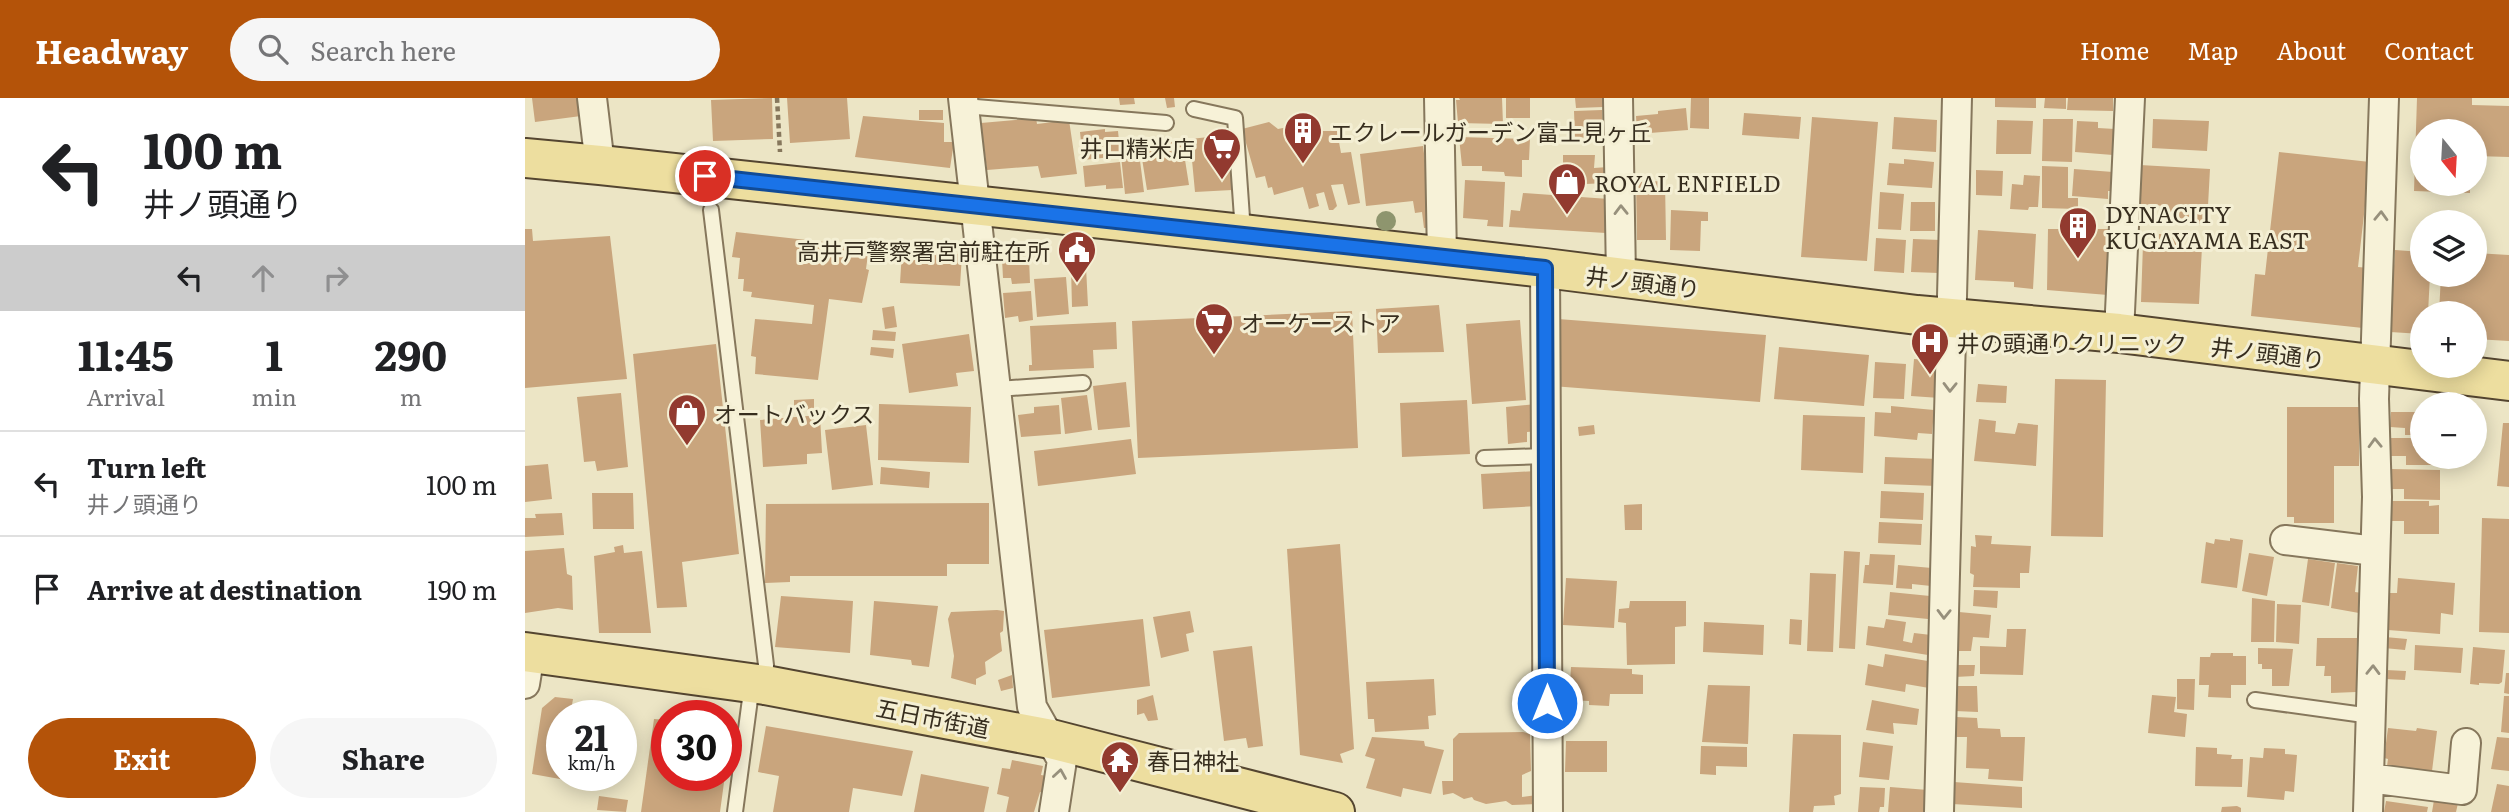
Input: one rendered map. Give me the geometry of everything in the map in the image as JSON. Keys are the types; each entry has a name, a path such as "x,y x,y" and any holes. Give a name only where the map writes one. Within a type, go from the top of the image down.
{"main road":[{"name":"井ノ頭通り","path":"525,159 1243,234 1951,318 2119,333 2509,381"},
{"name":"五日市街道","path":"527,663 759,684 1051,739 1335,812"}],"street":[{"path":"592,98 600,165"},
{"path":"1439,98 1442,257"},
{"path":"1618,98 1621,278"},
{"path":"1939,812 1957,98"},
{"path":"2119,333 2130,98"},
{"path":"2368,812 2375,551 2375,366 2384,98"},
{"path":"963,102 998,389 1032,707 1062,760 1054,812"},
{"path":"1545,268 1548,812"},
{"path":"2285,540 2375,551"},
{"path":"2369,778 2462,790 2466,743"}],"lane":[{"path":"963,102 1166,123"},
{"path":"1194,109 1235,118 1243,234"},
{"path":"711,209 767,665 759,684 735,812"},
{"path":"998,389 1083,383"},
{"path":"1484,458 1545,456"},
{"path":"2255,700 2371,716"}],"path":[{"path":"777,98 781,164"}],"building":[{"path":"532,98 588,98 581,116 535,122"},
{"path":"772,98 773,139 713,141 711,100"},
{"path":"787,98 847,98 850,139 790,143"},
{"path":"1119,98 1134,98 1135,104 1120,105"},
{"path":"1165,98 1174,98 1175,107 1167,108"},
{"path":"1459,98 1502,98 1503,124 1458,123 1456,100 1460,100"},
{"path":"1506,98 1530,98 1530,118 1506,118"},
{"path":"1575,98 1603,98 1603,107 1576,108"},
{"path":"1691,98 1709,98 1709,129 1690,128"},
{"path":"1995,98 2036,98 2036,108 1995,107"},
{"path":"2045,98 2066,98 2066,109 2044,108"},
{"path":"2068,98 2113,98 2113,111 2067,110"},
{"path":"2417,98 2472,98 2472,105 2509,106 2509,157 2487,156 2487,119 2416,119"},
{"path":"1686,108 1688,130 1637,134 1636,116"},
{"path":"919,110 943,110 943,120 919,120"},
{"path":"1602,110 1603,136 1575,138 1574,111"},
{"path":"1744,113 1801,117 1799,139 1742,135"},
{"path":"863,116 944,123 944,142 954,142 950,168 855,157"},
{"path":"1812,117 1878,122 1867,261 1801,257"},
{"path":"1894,117 1937,120 1936,152 1892,149"},
{"path":"1036,118 1037,124 1069,120 1077,174 1041,178 1038,166 987,170 981,123"},
{"path":"2043,119 2073,119 2072,162 2042,161"},
{"path":"2153,119 2209,121 2207,151 2152,148"},
{"path":"1997,120 2033,121 2031,154 1996,154"},
{"path":"2077,121 2098,122 2098,128 2115,129 2113,155 2075,152"},
{"name":"エクレールガーデン富士見ヶ丘","path":"1269,122 1278,129 1297,125 1306,131 1337,131 1341,153 1351,152 1360,203 1348,205 1343,184 1331,185 1337,206 1333,210 1329,210 1324,192 1316,194 1319,206 1309,209 1303,187 1274,195 1272,187 1268,188 1265,176 1256,178 1242,129"},
{"path":"1105,129 1105,132 1118,131 1120,151 1121,147 1138,145 1144,192 1125,194 1121,156 1083,160 1080,132"},
{"path":"1228,135 1232,190 1195,192 1190,139"},
{"path":"1459,137 1530,139 1529,160 1522,160 1522,177 1505,176 1504,172 1482,171 1482,166 1462,166"},
{"path":"1182,141 1189,185 1147,190 1140,146"},
{"path":"1423,146 1434,227 1424,228 1422,212 1415,213 1413,201 1366,206 1360,154"},
{"path":"2279,152 2370,162 2358,267 2369,268 2363,328 2251,316 2255,274 2265,275"},
{"path":"1563,155 1595,155 1594,168 1608,167 1608,183 1563,185"},
{"path":"1904,159 1934,162 1932,188 1887,185 1889,163 1904,164"},
{"path":"1120,162 1123,188 1106,189 1106,185 1085,187 1083,166"},
{"path":"2140,165 2210,169 2207,224 2163,222 2165,206 2139,204"},
{"path":"2042,166 2068,167 2068,198 2078,198 2078,209 2042,208"},
{"path":"2074,169 2113,172 2108,199 2072,196"},
{"path":"1976,170 2003,171 2002,196 1976,195"},
{"path":"2024,175 2040,176 2038,207 2029,207 2028,210 2010,209 2012,184 2023,185"},
{"path":"1465,180 1505,182 1503,227 1487,226 1488,220 1463,218"},
{"path":"1665,181 1666,240 1637,240 1636,182"},
{"path":"1880,192 1904,194 1901,230 1878,229"},
{"path":"1523,193 1609,199 1606,233 1509,227 1511,210 1520,211"},
{"path":"1911,202 1935,202 1935,231 1910,231"},
{"path":"1671,210 1708,212 1708,221 1701,221 1700,251 1670,250"},
{"name":"DYNACITY KUGAYAMA EAST","path":"2065,217 2089,217 2089,229 2109,229 2108,295 2047,290 2048,229 2065,229"},
{"path":"525,229 532,229 533,241 610,236 627,379 525,388"},
{"path":"1978,230 2036,234 2033,289 2014,287 2014,282 1975,280"},
{"path":"736,232 869,247 866,269 869,270 862,303 829,299 818,380 755,374 756,357 751,356 755,319 812,324 814,305 751,297 752,292 743,291 744,279 738,279 740,258 732,257"},
{"path":"2159,234 2184,235 2184,246 2202,247 2199,304 2141,302 2143,244 2159,245"},
{"path":"1876,238 1906,240 1904,273 1874,271"},
{"path":"1913,239 1941,240 1939,273 1911,272"},
{"path":"2395,250 2410,251 2410,287 2429,287 2429,301 2410,301 2410,333 2390,332"},
{"path":"902,251 962,254 960,286 900,283"},
{"path":"2487,254 2509,255 2509,341 2487,340 2487,301 2440,301 2440,287 2487,287"},
{"path":"1029,258 1030,283 1012,284 1011,278 1003,278 1002,259"},
{"path":"1086,267 1088,306 1072,307 1071,268"},
{"path":"1066,277 1069,314 1037,317 1034,279"},
{"path":"1031,291 1033,320 1019,322 1018,316 1005,318 1003,293"},
{"path":"1439,305 1444,352 1378,353 1376,309"},
{"path":"894,306 897,327 885,329 882,308"},
{"path":"1352,311 1358,448 1138,458 1132,321"},
{"path":"1558,319 1766,335 1760,402 1552,386"},
{"path":"1520,320 1526,400 1472,404 1466,324"},
{"path":"1116,322 1117,349 1093,350 1094,368 1029,371 1029,365 1032,365 1030,326"},
{"path":"873,330 896,332 895,341 872,340"},
{"path":"969,334 974,371 956,373 958,386 909,393 902,344"},
{"path":"716,344 739,554 682,562 687,607 657,608 633,354"},
{"path":"871,347 894,349 893,358 870,355"},
{"path":"1779,347 1869,355 1864,406 1774,399"},
{"path":"1914,359 1943,361 1940,398 1911,396"},
{"path":"1875,362 1906,364 1904,399 1873,398"},
{"path":"2055,379 2106,380 2103,537 2051,536"},
{"path":"1126,382 1130,427 1098,430 1093,386"},
{"path":"1978,384 2007,386 2006,403 1976,402"},
{"path":"621,393 628,467 597,471 595,461 584,462 577,397"},
{"path":"1087,395 1092,430 1065,434 1061,398"},
{"path":"814,399 814,409 794,410 794,400"},
{"path":"1467,400 1470,454 1402,457 1400,403"},
{"path":"879,404 971,407 969,463 878,460"},
{"path":"1536,404 1538,431 1527,432 1527,442 1508,444 1506,407"},
{"path":"1059,405 1061,434 1021,437 1018,415 1034,413 1034,407"},
{"path":"1891,406 1934,410 1932,434 1918,433 1917,440 1874,436 1875,412 1891,413"},
{"path":"2287,407 2359,407 2359,466 2334,466 2334,523 2294,523 2294,517 2287,517"},
{"path":"2391,412 2410,412 2410,435 2405,435 2405,428 2390,427"},
{"path":"820,415 822,453 807,454 807,464 763,467 760,420"},
{"path":"1803,415 1865,417 1863,473 1801,470"},
{"path":"1979,419 1996,421 1995,432 2015,434 2018,423 2038,425 2036,466 1974,461"},
{"path":"2503,423 2509,423 2509,487 2497,486"},
{"path":"866,425 873,485 832,490 825,430"},
{"path":"1594,425 1595,434 1579,436 1578,427"},
{"path":"2387,438 2410,438 2410,465 2406,465 2406,456 2387,456"},
{"path":"1131,439 1136,474 1038,486 1034,451"},
{"path":"1885,457 1938,459 1937,486 1884,484"},
{"path":"548,464 552,499 525,502 525,466"},
{"path":"881,467 930,472 929,488 880,484"},
{"path":"2390,469 2440,470 2440,500 2404,499 2404,489 2390,489"},
{"path":"1536,471 1538,506 1483,509 1481,474"},
{"path":"1881,491 1924,493 1923,520 1880,518"},
{"path":"592,493 633,493 634,529 593,529"},
{"path":"2429,501 2429,506 2439,505 2439,534 2404,534 2404,521 2392,521 2392,518 2389,518 2389,502"},
{"path":"989,503 989,564 947,564 947,576 790,576 790,582 765,583 766,504"},
{"path":"1642,504 1642,530 1625,530 1624,505"},
{"path":"562,513 564,535 525,537 525,518 536,518 535,514"},
{"path":"2482,518 2509,519 2509,633 2479,632"},
{"path":"1879,522 1922,524 1921,545 1878,543"},
{"path":"1975,535 1992,536 1991,544 2031,546 2029,573 2020,573 2020,588 1973,587 1974,575 1970,573 1971,546 1976,547"},
{"path":"2230,538 2243,540 2237,588 2201,583 2206,542 2214,544 2215,539 2230,541"},
{"path":"1340,544 1354,749 1340,754 1343,763 1300,755 1287,549"},
{"path":"623,545 624,553 642,551 651,633 599,633 594,556 615,552 614,547"},
{"path":"564,548 567,574 572,576 573,610 558,608 525,613 525,551"},
{"path":"1844,551 1860,552 1855,649 1839,648"},
{"path":"2249,553 2274,557 2267,596 2242,591"},
{"path":"1870,554 1895,555 1893,585 1863,583 1865,565 1869,565"},
{"path":"2308,559 2335,563 2329,606 2302,602"},
{"path":"2337,563 2358,566 2355,592 2362,593 2359,613 2331,608"},
{"path":"1898,565 1932,568 1931,586 1912,584 1912,589 1896,588"},
{"path":"1810,573 1836,574 1833,652 1807,651"},
{"path":"1566,578 1617,581 1614,628 1563,625"},
{"path":"2398,578 2455,583 2453,615 2441,613 2440,634 2388,630 2390,593 2397,593"},
{"path":"1974,590 1998,591 1997,608 1973,606"},
{"path":"1890,592 1930,596 1928,619 1888,615"},
{"path":"781,596 853,601 850,653 775,647"},
{"path":"2252,598 2275,601 2274,642 2251,642"},
{"path":"874,601 938,606 929,667 912,665 911,660 870,655"},
{"path":"1630,601 1686,601 1686,626 1675,627 1675,664 1627,665 1626,623 1618,622 1619,609 1629,608"},
{"path":"2277,604 2301,605 2299,644 2276,642"},
{"path":"1004,611 1003,631 1000,633 1002,651 985,662 986,674 976,679 976,685 951,678 954,656 948,619 951,612"},
{"path":"1190,611 1194,632 1186,634 1189,651 1161,658 1153,617"},
{"path":"1959,612 1991,615 1989,638 1973,637 1971,651 1959,651"},
{"path":"1143,619 1150,686 1052,698 1044,630"},
{"path":"1790,619 1802,620 1801,645 1789,644"},
{"path":"1886,619 1906,622 1903,641 1912,643 1914,633 1931,635 1928,655 1866,645 1868,626 1884,628"},
{"path":"1704,622 1764,625 1763,655 1703,652"},
{"path":"2007,629 2026,629 2023,675 1980,674 1980,646 2006,647"},
{"path":"2385,637 2407,639 2405,650 2384,648"},
{"path":"2317,638 2357,638 2356,692 2331,693 2331,676 2324,676 2325,666 2316,666"},
{"path":"2415,645 2463,648 2461,673 2414,670"},
{"path":"1252,646 1263,746 1248,748 1246,738 1224,741 1213,651"},
{"path":"2473,647 2505,650 2502,682 2470,684"},
{"path":"2258,648 2293,649 2289,686 2272,686 2272,669 2262,669 2262,664 2258,664"},
{"path":"2211,653 2246,656 2246,685 2231,685 2231,698 2208,697 2209,685 2199,685 2200,657 2210,657"},
{"path":"1885,654 1934,662 1929,688 1906,684 1905,692 1865,685 1868,664 1883,667"},
{"path":"1957,665 1975,665 1974,676 1955,677"},
{"path":"1571,667 1632,669 1632,674 1643,675 1643,694 1610,694 1609,706 1569,700"},
{"path":"2386,670 2406,671 2405,680 2385,679"},
{"path":"2506,673 2509,673 2509,694 2504,693"},
{"path":"1012,675 1013,688 1001,691 998,680"},
{"path":"1434,679 1436,715 1428,716 1429,729 1375,732 1374,719 1368,719 1366,682"},
{"path":"2177,679 2195,679 2194,710 2177,709"},
{"path":"1708,685 1750,686 1748,744 1702,742"},
{"path":"1957,686 1977,686 1978,712 1955,711"},
{"path":"1153,695 1158,720 1148,721 1144,713 1137,715 1137,700"},
{"path":"2152,695 2176,697 2174,712 2187,714 2185,737 2148,733"},
{"path":"2504,696 2509,696 2509,733 2501,732"},
{"path":"555,697 573,699 573,700 551,700"},
{"path":"1872,700 1919,709 1917,725 1893,723 1894,734 1866,730"},
{"path":"546,705 546,776 532,774 542,708"},
{"path":"1956,717 1977,718 1978,728 2000,729 2001,737 2025,737 2023,781 1988,779 1989,769 1966,768 1967,737 1955,737"},
{"path":"766,726 913,751 902,796 853,788 849,812 773,812 779,776 758,772"},
{"path":"2388,728 2437,731 2432,771 2387,766 2388,759 2384,758"},
{"path":"1459,733 1530,734 1531,771 1522,775 1522,797 1537,795 1538,804 1512,805 1506,801 1486,804 1472,797 1464,799 1453,793 1443,795 1442,781 1453,781 1453,739"},
{"path":"1793,734 1841,735 1841,794 1834,796 1835,805 1814,806 1813,812 1789,812"},
{"path":"1372,737 1424,741 1425,746 1444,750 1431,794 1403,788 1401,797 1366,788 1375,759 1365,756"},
{"path":"2497,737 2509,738 2509,771 2491,769"},
{"path":"651,740 651,791 723,791 720,812 641,812"},
{"path":"1566,741 1607,741 1607,772 1565,772"},
{"path":"1863,742 1893,746 1889,780 1859,777"},
{"path":"1701,746 1747,747 1747,767 1716,766 1716,775 1700,774"},
{"path":"2196,747 2217,748 2217,754 2232,755 2231,759 2243,759 2242,787 2195,786"},
{"path":"2264,748 2285,749 2285,754 2297,755 2294,792 2285,791 2284,800 2247,797 2250,757 2263,758"},
{"path":"1012,760 1043,766 1041,775 1047,776 1044,793 1040,792 1034,812 1006,812 1009,797 997,794 1002,768 1010,769"},
{"path":"921,774 989,787 984,812 914,812"},
{"path":"1954,782 2022,787 2022,808 1952,804"},
{"path":"2497,784 2509,786 2509,812 2491,812"},
{"path":"1860,787 1885,788 1884,807 1880,807 1879,812 1858,812"},
{"path":"1890,787 1928,790 1926,812 1888,812"},
{"path":"599,796 628,800 626,812 597,810"},
{"path":"2434,800 2458,803 2456,812 2432,812"},
{"path":"2386,801 2428,807 2427,812 2384,812"},
{"path":"2222,807 2241,808 2241,812 2221,812"}],"place":[{"name":"エクレールガーデン富士見ヶ丘","path":"1303,165"},
{"name":"井口精米店","path":"1222,181"},
{"name":"ROYAL ENFIELD","path":"1567,216"},
{"name":"DYNACITY KUGAYAMA EAST","path":"2078,260"},
{"name":"高井戸警察署宮前駐在所","path":"1077,284"},
{"name":"オーケーストア","path":"1214,356"},
{"name":"井の頭通りクリニック","path":"1930,376"},
{"name":"オートバックス","path":"687,447"},
{"name":"春日神社","path":"1120,794"}],"route":[{"path":"705,176 1545,268 1547,703"}]}
